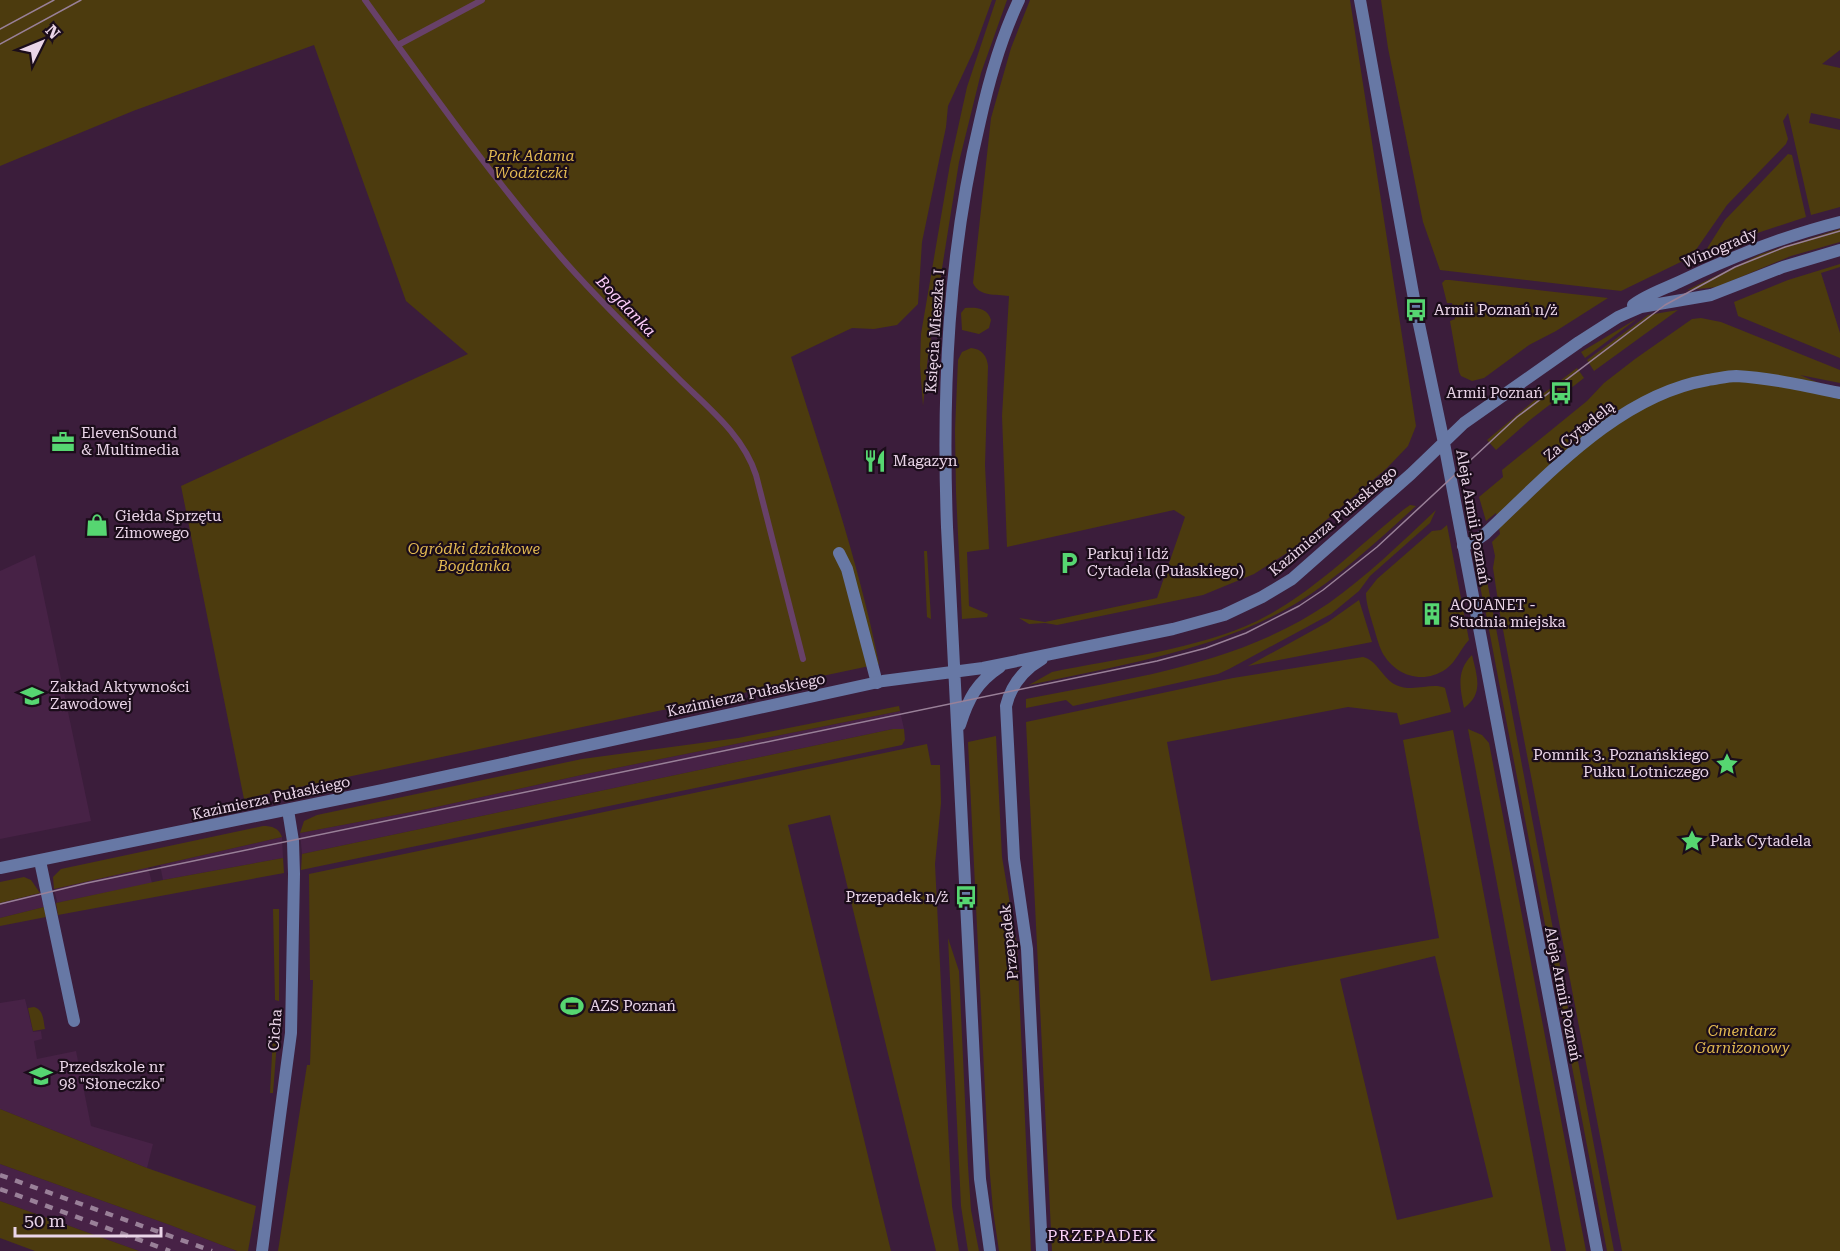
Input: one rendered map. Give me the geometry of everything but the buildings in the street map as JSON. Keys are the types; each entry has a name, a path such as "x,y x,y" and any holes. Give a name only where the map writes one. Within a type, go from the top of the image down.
{"street":[{"name":"Księcia Mieszka I","path":"954,672 946,527 945,449 946,375 952,294 962,209 975,138 994,68 1018,0"},
{"name":"Aleja Armii Poznań","path":"1360,0 1418,321 1444,443 1596,1251"},
{"name":"Winogrady","path":"1444,443 1464,423 1638,302 1716,264 1782,239 1840,222"},
{"name":"Winogrady","path":"1618,317 1641,308 1718,293 1776,269 1840,250"},
{"name":"Za Cytadelą","path":"1463,546 1485,534 1618,416 1650,398 1685,384 1734,376 1785,382 1840,393"},
{"name":"Kazimierza Pułaskiego","path":"0,868 288,810 877,683 1005,664 1054,654 1224,615 1262,597 1301,572 1444,443"},
{"path":"839,553 847,569 877,683"},
{"name":"Przepadek","path":"1042,1251 1028,950 1014,859 1006,706 1008,695 1019,678 1037,662 1054,654"},
{"path":"957,734 971,693 986,676 1005,664"},
{"path":"954,672 980,1179 990,1251"},
{"name":"Cicha","path":"262,1251 291,1033 294,874 293,841 288,810"},
{"path":"40,861 74,1021"}],"shaded area":[{"name":"Zakład Aktywności Zawodowej","path":"35,555 91,821 0,839 0,571"},
{"path":"900,711 904,729 893,729 302,854 300,833"},
{"path":"282,837 283,858 163,880 160,865"},
{"path":"148,867 152,883 56,903 54,889"},
{"path":"40,893 44,907 0,918 0,903"},
{"name":"Przedszkole nr 98 \"Słoneczko\"","path":"25,999 33,1032 41,1031 42,1039 34,1041 37,1059 76,1051 91,1126 153,1144 147,1168 0,1109 0,1003"},
{"path":"0,1164 237,1251 139,1251 0,1201"}],"green space":[{"path":"0,0 992,0 974,50 948,106 946,127 922,242 918,304 897,325 874,329 852,328 791,357 861,586 879,664 244,799 181,486 468,354 406,301 314,45 133,111 0,166"},
{"path":"996,0 1007,0 981,73 959,162 928,356 923,406 920,365 921,334 950,164 967,87"},
{"path":"1030,0 1350,0 1416,426 1408,446 1387,468 1290,551 1254,574 1203,595 1057,625 1029,624 1019,618 1045,622 1157,598 1185,517 1174,510 1007,547 1002,416 1009,296 984,293 979,291 973,283 991,118 1011,48"},
{"path":"1381,0 1840,0 1840,50 1822,64 1840,68 1840,119 1811,113 1809,123 1840,130 1840,207 1811,215 1788,113 1783,121 1788,139 1786,144 1727,205 1691,257 1621,291 1440,270 1423,222 1388,48"},
{"path":"1788,154 1792,155 1806,217 1706,250 1725,220"},
{"path":"1840,229 1840,242 1791,256 1717,287 1687,290 1761,254"},
{"path":"1840,264 1840,267 1821,273 1840,333 1840,358 1738,316 1734,302 1788,280"},
{"path":"1445,280 1608,298 1529,345 1484,378 1472,381 1461,376 1459,372 1450,321 1455,319 1452,303 1447,303 1442,283"},
{"path":"965,308 977,308 987,313 991,320 989,328 979,334 962,330 961,313"},
{"path":"1678,310 1594,371 1587,360 1648,315"},
{"path":"1638,318 1585,358 1581,352"},
{"name":"Park Cytadela","path":"1701,318 1721,322 1840,370 1840,383 1800,375 1840,392 1840,1251 1622,1251 1500,614 1493,568 1495,556 1492,542 1500,534 1496,513 1486,521 1479,497 1503,477 1502,470 1587,401 1604,383 1692,319"},
{"path":"971,348 983,354 988,366 985,465 989,549 967,552 969,606 988,614 987,617 962,619 955,430 958,360 962,352"},
{"path":"1577,368 1584,378 1496,450 1487,440"},
{"path":"1410,505 1416,506 1343,570 1295,604 1264,620 1232,634 1166,655 1029,685 1052,672 1183,646 1234,631 1257,621 1315,584"},
{"path":"1436,510 1430,523 1370,576 1359,591 1331,614 1229,669 1218,674 1073,706 1066,700 1026,708 1026,699 1183,666 1258,641 1294,624 1329,603 1357,582"},
{"path":"1447,525 1469,640 1446,669 1428,676 1410,676 1394,667 1382,652 1368,609 1366,593 1377,579 1432,531 1441,530"},
{"path":"924,551 927,551 931,619 927,617"},
{"path":"1483,552 1614,1251 1607,1251 1482,594 1479,568"},
{"path":"1359,600 1372,642 1248,666 1328,622"},
{"path":"1472,655 1477,677 1477,691 1464,708 1460,680 1463,667"},
{"path":"1363,657 1372,662 1387,679 1396,685 1409,688 1440,686 1445,688 1451,712 1400,725 1397,713 1348,707 1167,742 1211,981 1439,938 1403,740 1453,730 1551,1251 1052,1251 1026,722 1233,678","holes":["1435,956 1493,1197 1397,1220 1340,979"]},
{"path":"899,706 900,711 300,833 304,821 317,815 582,759 738,738"},
{"path":"893,729 904,729 905,740 902,745 301,870 302,854"},
{"path":"1468,729 1482,735 1489,743 1586,1251 1566,1251"},
{"path":"996,736 1002,857 1017,945 1031,1251 999,1251 988,1152 968,742"},
{"name":"AZS Poznań","path":"927,744 931,765 940,765 941,803 935,864 952,1206 959,1251 936,1251 830,815 788,825 891,1251 278,1251 307,1065 310,1065 313,980 310,980 309,874"},
{"path":"263,826 275,828 282,837 54,889 53,877 61,869"},
{"path":"283,858 284,873 58,915 56,903"},
{"path":"24,877 31,880 40,893 0,903 0,882"},
{"path":"44,907 46,917 0,926 0,918"},
{"path":"273,909 279,909 279,1001 275,1000"},
{"path":"948,938 959,971 971,1210 979,1251 968,1251 961,1206"},
{"path":"34,1007 41,1013 45,1029 33,1031 28,1008"},
{"path":"274,1016 279,1016 273,1093 270,1093"},
{"path":"0,1109 147,1168 256,1206 248,1251 237,1251 0,1164"},
{"path":"0,1201 139,1251 35,1251 0,1238"}],"waterway":[{"name":"Bogdanka","path":"365,0 484,162 560,256 588,288 722,422 742,446 756,475 803,659"},
{"path":"398,45 482,0"}],"tram line":[{"path":"0,29 54,0"},
{"path":"0,44 81,0"},
{"path":"0,904 87,883 1157,661 1206,648 1246,633 1299,606 1323,590 1377,547 1517,417 1665,305 1735,267 1785,247 1840,231"}],"railway":[{"path":"0,1175 212,1251"},
{"path":"0,1189 170,1251"}],"place":[{"name":"Armii Poznań n/ż","path":"1416,310"},
{"name":"Armii Poznań","path":"1561,393"},
{"name":"ElevenSound & Multimedia","path":"63,442"},
{"name":"Magazyn","path":"875,461"},
{"name":"Giełda Sprzętu Zimowego","path":"97,525"},
{"name":"Parkuj i Idź Cytadela (Pułaskiego)","path":"1069,563"},
{"name":"AQUANET - Studnia miejska","path":"1432,614"},
{"name":"Zakład Aktywności Zawodowej","path":"32,696"},
{"name":"Pomnik 3. Poznańskiego Pułku Lotniczego","path":"1727,764"},
{"name":"Park Cytadela","path":"1692,841"},
{"name":"Przepadek n/ż","path":"966,897"},
{"name":"AZS Poznań","path":"572,1006"},
{"name":"Przedszkole nr 98 \"Słoneczko\"","path":"41,1076"}],"district":[{"name":"PRZEPADEK","path":"1102,1235"}],"park label":[{"name":"Park Adama Wodziczki","path":"531,164"},
{"name":"Ogródki działkowe Bogdanka","path":"474,558"},
{"name":"Cmentarz Garnizonowy","path":"1742,1040"}]}
